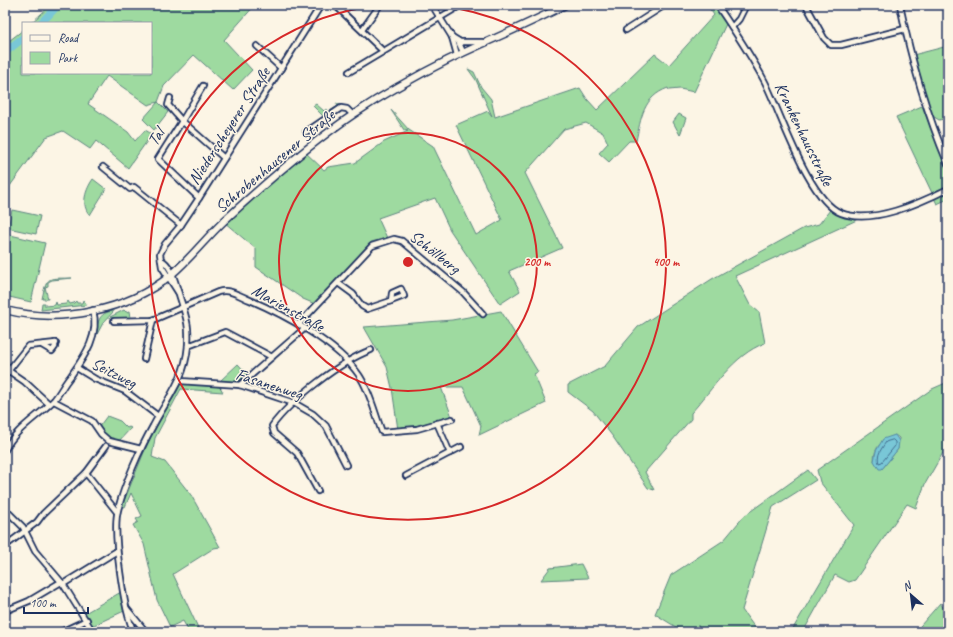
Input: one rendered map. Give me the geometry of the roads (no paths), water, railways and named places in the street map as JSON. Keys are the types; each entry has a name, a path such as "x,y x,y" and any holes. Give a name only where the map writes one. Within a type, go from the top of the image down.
{"main road":[{"name":"Schrobenhausener Straße","path":"5,310 20,313 56,315 93,310 131,299 170,276 224,222 283,168 353,115 411,79 460,54 565,5"}],"street":[{"name":"Niederscheyerer Straße","path":"117,512 142,449 158,416 180,381 188,346 188,323 184,308 170,276 162,267 160,254 162,249 181,225 199,198 321,5"},
{"path":"335,5 383,51"},
{"path":"362,30 380,5"},
{"path":"432,5 452,37 460,54"},
{"path":"349,72 461,5"},
{"path":"626,30 665,5"},
{"name":"Krankenhausstraße","path":"718,5 765,83 815,188 829,206 843,214 854,216 889,213 916,205 948,189"},
{"path":"732,27 739,19 746,5"},
{"path":"806,5 824,38 831,45 848,43 905,29"},
{"path":"900,5 910,55 926,107 948,164"},
{"path":"452,37 458,41 485,42"},
{"path":"458,41 460,54"},
{"path":"258,46 281,68"},
{"name":"Tal","path":"199,198 158,159 203,86"},
{"name":"Tal","path":"170,98 168,105 182,121"},
{"path":"306,132 341,108 348,109 353,115"},
{"path":"182,121 224,158"},
{"path":"103,167 130,189 134,187 181,225"},
{"name":"Schöllberg","path":"299,324 372,246 397,239 403,242 458,287 483,314"},
{"path":"338,283 353,294 364,308 367,309 391,301"},
{"name":"Marienstraße","path":"114,321 153,320 184,308 218,292 227,290 299,324 347,362 362,380 382,432 417,428 437,423"},
{"path":"5,450 14,435 51,402 77,368 93,337 95,322 93,310"},
{"path":"144,359 153,320"},
{"path":"240,385 305,328"},
{"path":"188,346 226,332 272,358"},
{"path":"42,345 52,351 55,347 55,343 32,345 24,348 6,371 25,382 51,402 92,421 101,434 109,441 142,449"},
{"path":"318,491 298,453 274,433 272,428 294,403 347,362 371,350"},
{"name":"Seitzweg","path":"77,368 95,379 125,391 158,416"},
{"name":"Fasanenweg","path":"180,381 240,385 294,403 313,414 326,426 346,464"},
{"path":"450,453 437,423 452,418"},
{"path":"5,546 38,522 43,514 86,473 106,446"},
{"path":"406,476 461,447"},
{"path":"86,473 117,512 117,551 127,608 134,632"},
{"path":"5,509 25,530 39,557 62,583 87,620 93,632"},
{"path":"5,611 29,601 117,551"},
{"path":"127,608 146,632"},
{"path":"61,632 87,620"}],"water":[{"path":"895,435 899,441 898,449 882,469 879,469 874,461 876,451 883,439"}],"waterway":[{"path":"42,22 58,5"},
{"path":"5,52 22,39"}]}
